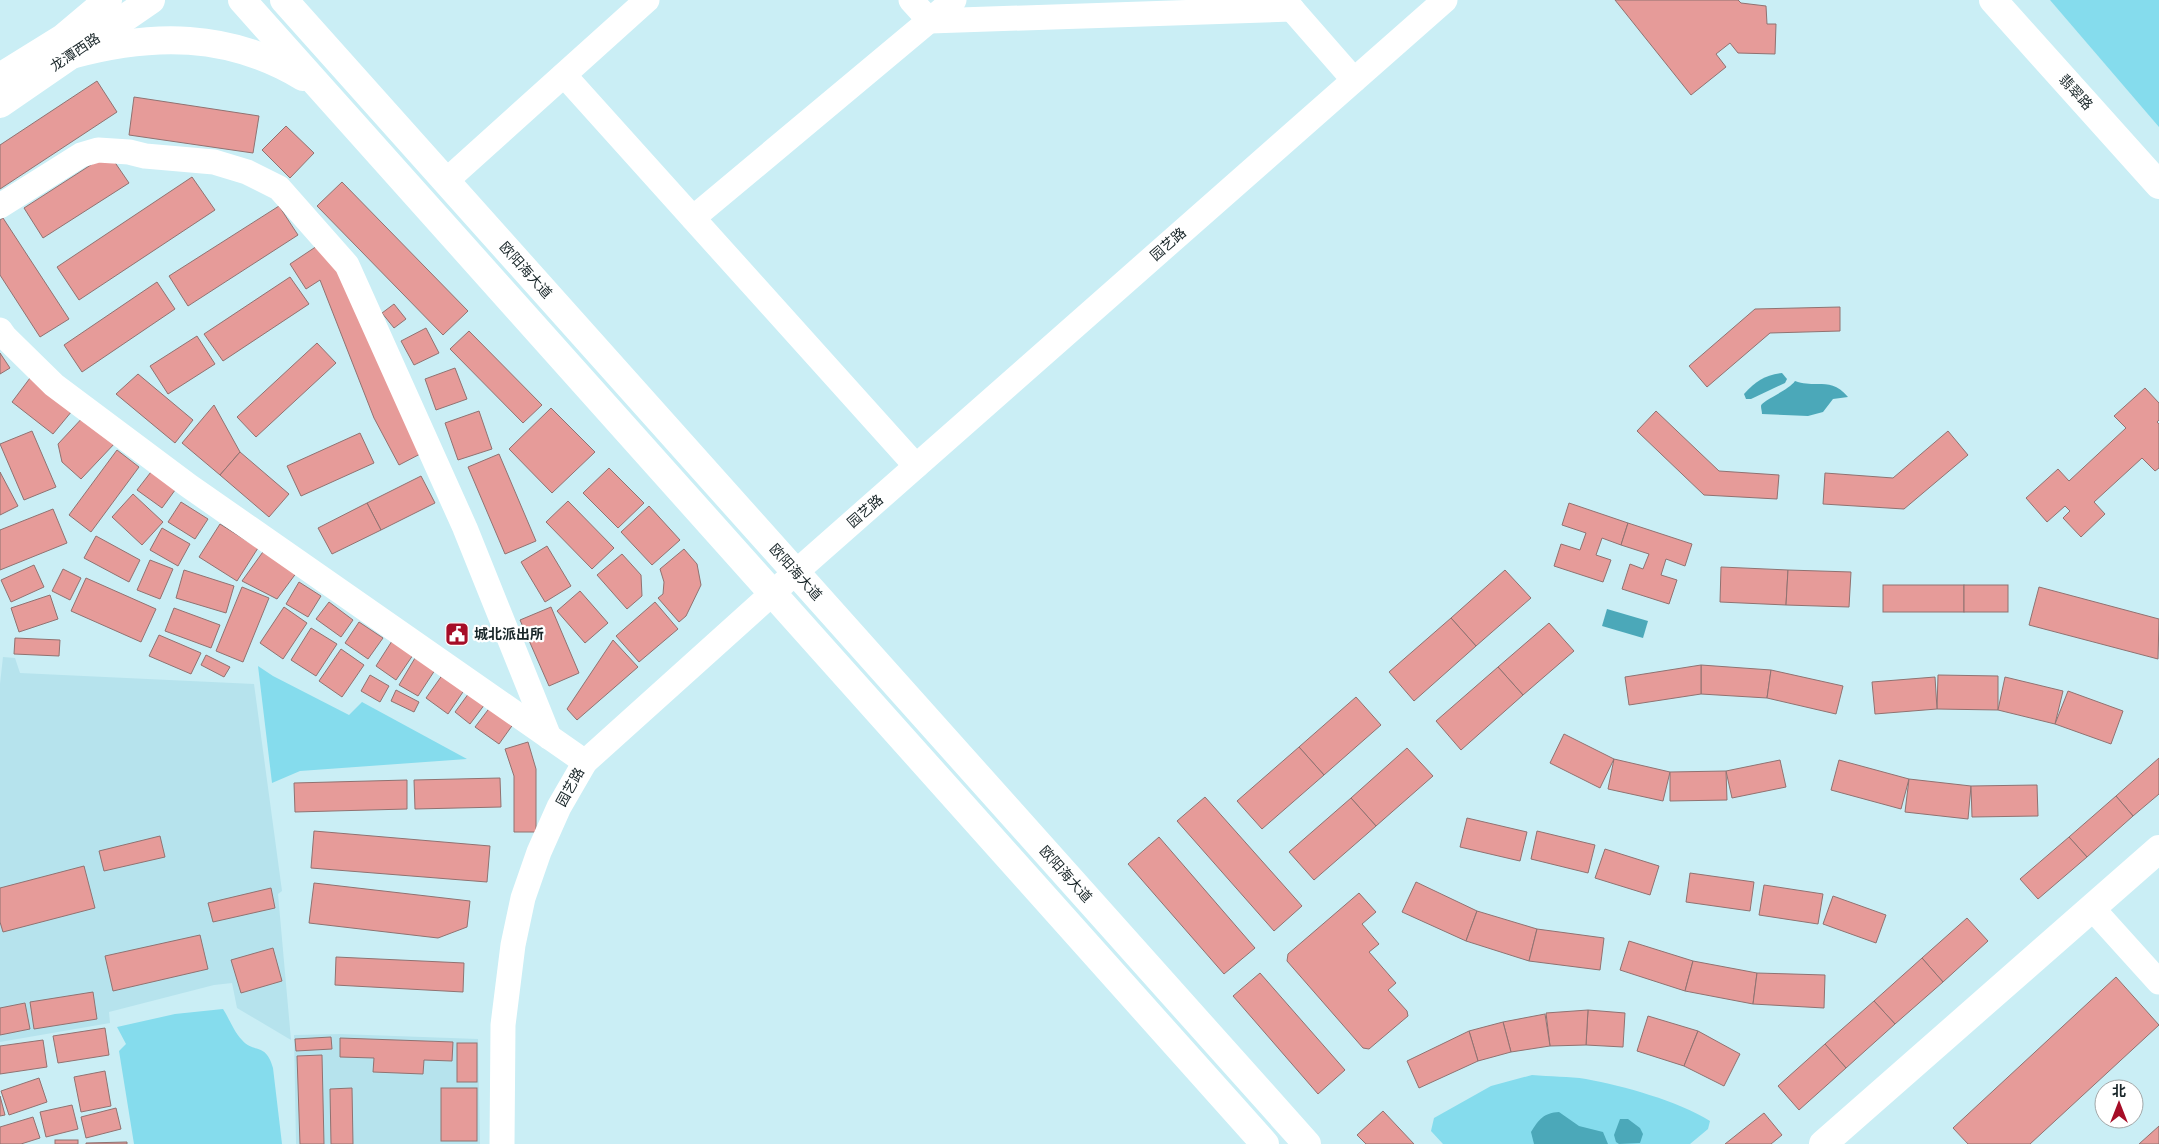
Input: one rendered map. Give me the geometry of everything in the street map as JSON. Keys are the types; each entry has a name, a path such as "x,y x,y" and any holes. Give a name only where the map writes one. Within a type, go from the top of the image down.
{"main road":[{"name":"龙潭西路","path":"0,77 63,38 108,0"},
{"name":"龙潭西路","path":"0,104 151,0"},
{"path":"242,0 1265,1144"},
{"name":"欧阳海大道","path":"284,0 1307,1144"},
{"path":"309,0 320,27 344,67"},
{"name":"翡翠路","path":"1993,0 2159,185"},
{"path":"71,55 110,44 136,41 190,40 245,51 296,72 320,87"},
{"path":"1823,1144 2159,849"}],"street":[{"path":"446,181 647,0"},
{"path":"911,0 930,20 1288,5 1354,80"},
{"path":"693,218 954,0"},
{"name":"园艺路","path":"502,1144 503,1025 513,945 523,898 539,852 559,808 584,762 796,572 1445,0"},
{"path":"564,75 916,466"},
{"path":"0,206 81,155 98,150 214,162 247,172 279,188 347,264 465,528 549,737"},
{"path":"0,330 54,386 189,486 584,762"},
{"path":"2092,908 2159,982"}],"shaded area":[{"path":"2050,0 2159,0 2159,127"},
{"path":"1782,373 1787,379 1785,383 1751,399 1746,399 1744,394 1757,382 1771,375"},
{"path":"1795,381 1829,385 1835,387 1848,397 1833,399 1823,412 1808,416 1762,414 1761,406 1765,401 1792,385"},
{"path":"1607,609 1648,621 1643,638 1602,626"},
{"path":"3,657 15,658 20,673 254,684 282,891 278,894 291,1040 237,1008 232,983 214,985 109,1012 110,1023 0,1042 0,684"},
{"path":"258,666 273,676 349,715 362,702 467,759 300,771 272,783"},
{"path":"223,1009 242,1040 251,1047 263,1051 270,1060 273,1068 282,1144 134,1144 119,1051 126,1044 117,1027 175,1014"},
{"path":"340,1034 478,1039 480,1144 296,1144 294,1035"},
{"path":"1532,1075 1586,1079 1650,1095 1682,1107 1710,1121 1708,1129 1690,1144 1443,1144 1431,1131 1434,1118 1491,1086"},
{"path":"1559,1112 1579,1126 1603,1132 1608,1144 1534,1144 1531,1132 1537,1124 1546,1115"},
{"path":"1620,1119 1628,1119 1640,1128 1643,1134 1640,1143 1619,1144 1616,1142 1614,1135"}],"building":[{"path":"1615,0 1738,0 1741,3 1766,6 1767,24 1776,24 1775,54 1738,53 1730,43 1716,54 1726,67 1691,95"},
{"path":"97,81 117,112 0,189 0,145"},
{"path":"134,97 259,116 253,153 129,135"},
{"path":"286,126 314,153 290,178 262,150"},
{"path":"100,159 114,161 129,183 43,238 24,208"},
{"path":"192,177 215,210 79,300 57,267"},
{"path":"342,182 468,311 443,335 317,206"},
{"path":"279,206 298,235 188,306 169,276"},
{"path":"3,218 69,319 40,337 0,275 0,220"},
{"path":"323,242 343,265 424,452 399,465 374,418 320,280 306,289 290,264"},
{"path":"290,277 309,304 223,361 204,334"},
{"path":"157,282 175,309 82,372 64,345"},
{"path":"394,304 406,319 394,328 382,313"},
{"path":"1840,307 1840,331 1770,333 1707,387 1689,366 1755,309"},
{"path":"426,328 439,353 414,365 401,341"},
{"path":"469,331 542,405 523,423 450,349"},
{"path":"197,336 215,364 168,394 150,366"},
{"path":"317,343 336,363 256,437 237,417"},
{"path":"0,353 10,368 0,374"},
{"path":"455,368 467,399 436,410 425,379"},
{"path":"138,374 193,420 175,443 116,394"},
{"path":"30,378 72,411 53,434 12,402"},
{"path":"2145,388 2159,403 2159,420 2157,422 2159,424 2159,468 2155,471 2142,458 2094,502 2105,514 2081,537 2063,518 2070,511 2065,506 2047,522 2026,498 2058,469 2069,481 2126,428 2114,416"},
{"path":"214,405 240,452 220,475 182,443"},
{"path":"551,408 595,452 552,493 509,449"},
{"path":"479,411 492,449 458,460 445,423"},
{"path":"1656,411 1719,471 1779,475 1777,499 1704,495 1637,431"},
{"path":"86,414 116,442 81,479 62,462 58,444"},
{"path":"32,431 56,487 24,500 0,444"},
{"path":"1948,431 1968,455 1904,509 1823,504 1825,473 1893,478"},
{"path":"360,433 374,463 301,496 287,466"},
{"path":"117,450 139,467 91,532 69,515"},
{"path":"240,452 289,494 269,517 220,475"},
{"path":"499,454 536,541 505,554 468,467"},
{"path":"154,468 178,486 162,508 137,490"},
{"path":"609,468 644,503 618,528 583,493"},
{"path":"0,472 18,506 0,515"},
{"path":"421,476 435,503 381,530 367,503"},
{"path":"133,494 163,522 142,545 112,517"},
{"path":"568,501 614,548 592,569 546,522"},
{"path":"181,502 208,519 195,539 168,522"},
{"path":"367,503 381,530 332,554 318,528"},
{"path":"1569,503 1628,523 1621,545 1602,538 1596,555 1611,560 1603,582 1554,566 1561,544 1580,550 1586,533 1562,525"},
{"path":"649,506 680,540 652,565 621,532"},
{"path":"53,509 67,543 0,570 0,530"},
{"path":"1628,523 1692,544 1685,566 1666,559 1661,575 1677,580 1669,604 1622,589 1630,564 1643,569 1649,554 1621,545"},
{"path":"220,524 258,548 237,581 199,557"},
{"path":"162,528 190,544 178,566 150,550"},
{"path":"96,536 140,560 129,582 84,558"},
{"path":"547,546 571,586 545,602 521,562"},
{"path":"265,549 297,572 277,599 242,581"},
{"path":"684,549 697,564 701,585 686,616 679,622 658,598 663,594 664,582 660,569"},
{"path":"622,554 641,575 642,596 627,609 597,575"},
{"path":"150,560 173,569 160,599 137,590"},
{"path":"34,565 44,587 11,602 1,580"},
{"path":"1721,567 1788,570 1786,605 1720,602"},
{"path":"63,569 81,578 70,600 52,591"},
{"path":"184,570 234,586 226,613 176,598"},
{"path":"1505,570 1531,598 1476,646 1451,618"},
{"path":"1788,570 1851,572 1849,607 1786,605"},
{"path":"86,578 156,609 141,642 71,611"},
{"path":"299,582 321,596 308,617 286,604"},
{"path":"1883,585 1964,585 1964,612 1883,612"},
{"path":"1964,585 2008,585 2008,612 1964,612"},
{"path":"242,587 269,598 243,662 216,651"},
{"path":"2039,587 2159,619 2158,659 2029,625"},
{"path":"580,591 608,623 585,643 557,611"},
{"path":"50,595 58,619 19,632 11,608"},
{"path":"329,602 353,620 341,637 316,619"},
{"path":"655,602 678,629 639,662 616,636"},
{"path":"284,607 307,623 283,659 260,643"},
{"path":"551,607 579,673 549,686 520,620"},
{"path":"174,608 220,625 211,648 165,631"},
{"path":"1451,618 1476,646 1414,701 1389,672"},
{"path":"359,622 383,638 368,659 345,643"},
{"path":"1549,623 1574,651 1523,695 1498,667"},
{"path":"311,628 337,644 316,676 291,660"},
{"path":"159,635 201,653 191,674 149,656"},
{"path":"15,638 60,640 59,656 14,654"},
{"path":"613,640 638,667 577,720 567,709"},
{"path":"392,641 413,655 396,680 376,666"},
{"path":"341,649 364,665 342,697 319,681"},
{"path":"206,655 230,667 224,677 201,665"},
{"path":"415,658 435,670 418,696 399,685"},
{"path":"1701,665 1771,670 1767,698 1701,694"},
{"path":"1701,665 1701,694 1629,705 1625,677"},
{"path":"1498,667 1523,695 1461,750 1436,721"},
{"path":"1771,670 1843,686 1836,714 1767,698"},
{"path":"443,674 465,689 448,714 426,698"},
{"path":"370,675 389,686 380,702 361,691"},
{"path":"1938,675 1998,676 1998,710 1937,709"},
{"path":"1935,677 1937,709 1875,714 1872,682"},
{"path":"2005,677 2063,691 2055,724 1998,710"},
{"path":"396,690 419,702 414,712 391,701"},
{"path":"2068,691 2123,711 2111,744 2055,724"},
{"path":"469,693 485,704 470,724 455,712"},
{"path":"1356,697 1381,725 1324,775 1299,747"},
{"path":"491,706 514,723 499,744 475,727"},
{"path":"1564,734 1614,759 1600,788 1550,763"},
{"path":"528,742 536,769 536,832 514,832 514,776 505,749"},
{"path":"1299,747 1324,775 1262,829 1237,801"},
{"path":"1407,748 1433,776 1376,826 1351,798"},
{"path":"2159,758 2159,794 2133,816 2116,796"},
{"path":"1614,759 1670,772 1663,801 1608,789"},
{"path":"1780,760 1786,787 1732,798 1726,771"},
{"path":"1839,760 1909,779 1901,809 1831,790"},
{"path":"1726,771 1727,800 1670,801 1670,772"},
{"path":"500,778 501,807 415,809 414,780"},
{"path":"1909,779 1971,786 1968,819 1905,812"},
{"path":"407,780 407,809 295,812 294,783"},
{"path":"2037,785 2038,816 1972,817 1971,786"},
{"path":"2116,796 2133,816 2087,857 2069,837"},
{"path":"1205,797 1302,906 1274,931 1177,821"},
{"path":"1351,798 1376,826 1314,880 1289,852"},
{"path":"1467,818 1527,832 1520,861 1460,847"},
{"path":"314,831 490,846 487,882 311,868"},
{"path":"1537,831 1595,845 1588,873 1531,859"},
{"path":"160,836 165,857 104,871 99,851"},
{"path":"1159,837 1255,948 1224,974 1128,864"},
{"path":"2069,837 2087,857 2038,899 2020,879"},
{"path":"1605,849 1659,866 1650,895 1595,878"},
{"path":"84,866 95,908 3,932 0,922 0,888"},
{"path":"1690,873 1754,882 1750,911 1686,902"},
{"path":"1416,882 1477,911 1466,941 1402,912"},
{"path":"314,883 470,901 467,927 438,938 309,923"},
{"path":"1764,885 1823,894 1818,924 1759,915"},
{"path":"271,888 275,908 213,922 208,903"},
{"path":"1359,893 1376,912 1362,924 1379,944 1369,952 1396,983 1388,990 1407,1011 1408,1016 1369,1049 1363,1048 1287,961 1288,954"},
{"path":"1833,896 1886,915 1876,943 1823,924"},
{"path":"1477,911 1537,929 1529,961 1466,941"},
{"path":"1967,918 1988,941 1943,982 1922,958"},
{"path":"1537,929 1604,938 1600,970 1529,961"},
{"path":"200,935 208,969 113,991 105,956"},
{"path":"1629,941 1693,961 1685,991 1620,970"},
{"path":"273,948 282,981 241,993 231,960"},
{"path":"336,957 464,963 463,992 335,985"},
{"path":"1922,958 1943,982 1895,1024 1874,1001"},
{"path":"1693,961 1757,973 1753,1004 1685,991"},
{"path":"1260,973 1345,1070 1318,1094 1233,996"},
{"path":"1757,973 1825,975 1824,1008 1753,1004"},
{"path":"2116,977 2159,1025 2100,1079 2094,1079 2094,1085 2030,1144 1968,1144 1953,1128"},
{"path":"93,992 97,1019 34,1029 30,1002"},
{"path":"1874,1001 1895,1024 1846,1068 1825,1044"},
{"path":"25,1003 30,1029 0,1035 0,1008"},
{"path":"1588,1010 1625,1013 1623,1047 1586,1045"},
{"path":"1588,1010 1586,1045 1550,1046 1546,1013"},
{"path":"1545,1014 1550,1046 1511,1052 1503,1022"},
{"path":"1648,1016 1698,1031 1684,1066 1637,1051"},
{"path":"1503,1022 1511,1052 1478,1061 1469,1031"},
{"path":"105,1028 109,1055 58,1063 53,1036"},
{"path":"1469,1031 1478,1061 1419,1088 1407,1061"},
{"path":"1698,1031 1740,1054 1724,1086 1684,1066"},
{"path":"331,1037 332,1049 296,1051 295,1039"},
{"path":"340,1038 453,1042 452,1061 424,1060 423,1074 373,1072 374,1058 340,1057"},
{"path":"43,1040 47,1067 0,1074 0,1046"},
{"path":"457,1043 477,1043 477,1082 457,1082"},
{"path":"1825,1044 1846,1068 1799,1110 1778,1086"},
{"path":"322,1055 324,1144 300,1144 297,1056"},
{"path":"105,1071 111,1106 81,1112 74,1077"},
{"path":"39,1078 47,1102 9,1115 1,1091"},
{"path":"352,1088 353,1144 331,1144 330,1089"},
{"path":"441,1088 477,1088 477,1141 441,1141"},
{"path":"0,1096 5,1115 0,1116"},
{"path":"72,1105 78,1129 46,1137 40,1112"},
{"path":"116,1108 121,1129 86,1138 81,1117"},
{"path":"1383,1111 1414,1144 1366,1144 1357,1135"},
{"path":"1764,1113 1782,1135 1771,1144 1725,1144"},
{"path":"33,1117 40,1138 21,1144 0,1144 0,1127"},
{"path":"2159,1126 2159,1144 2139,1144"},
{"path":"55,1140 78,1140 78,1144 55,1144"},
{"path":"127,1142 127,1144 86,1144 86,1143"}],"place":[{"name":"城北派出所","path":"457,634"}]}
